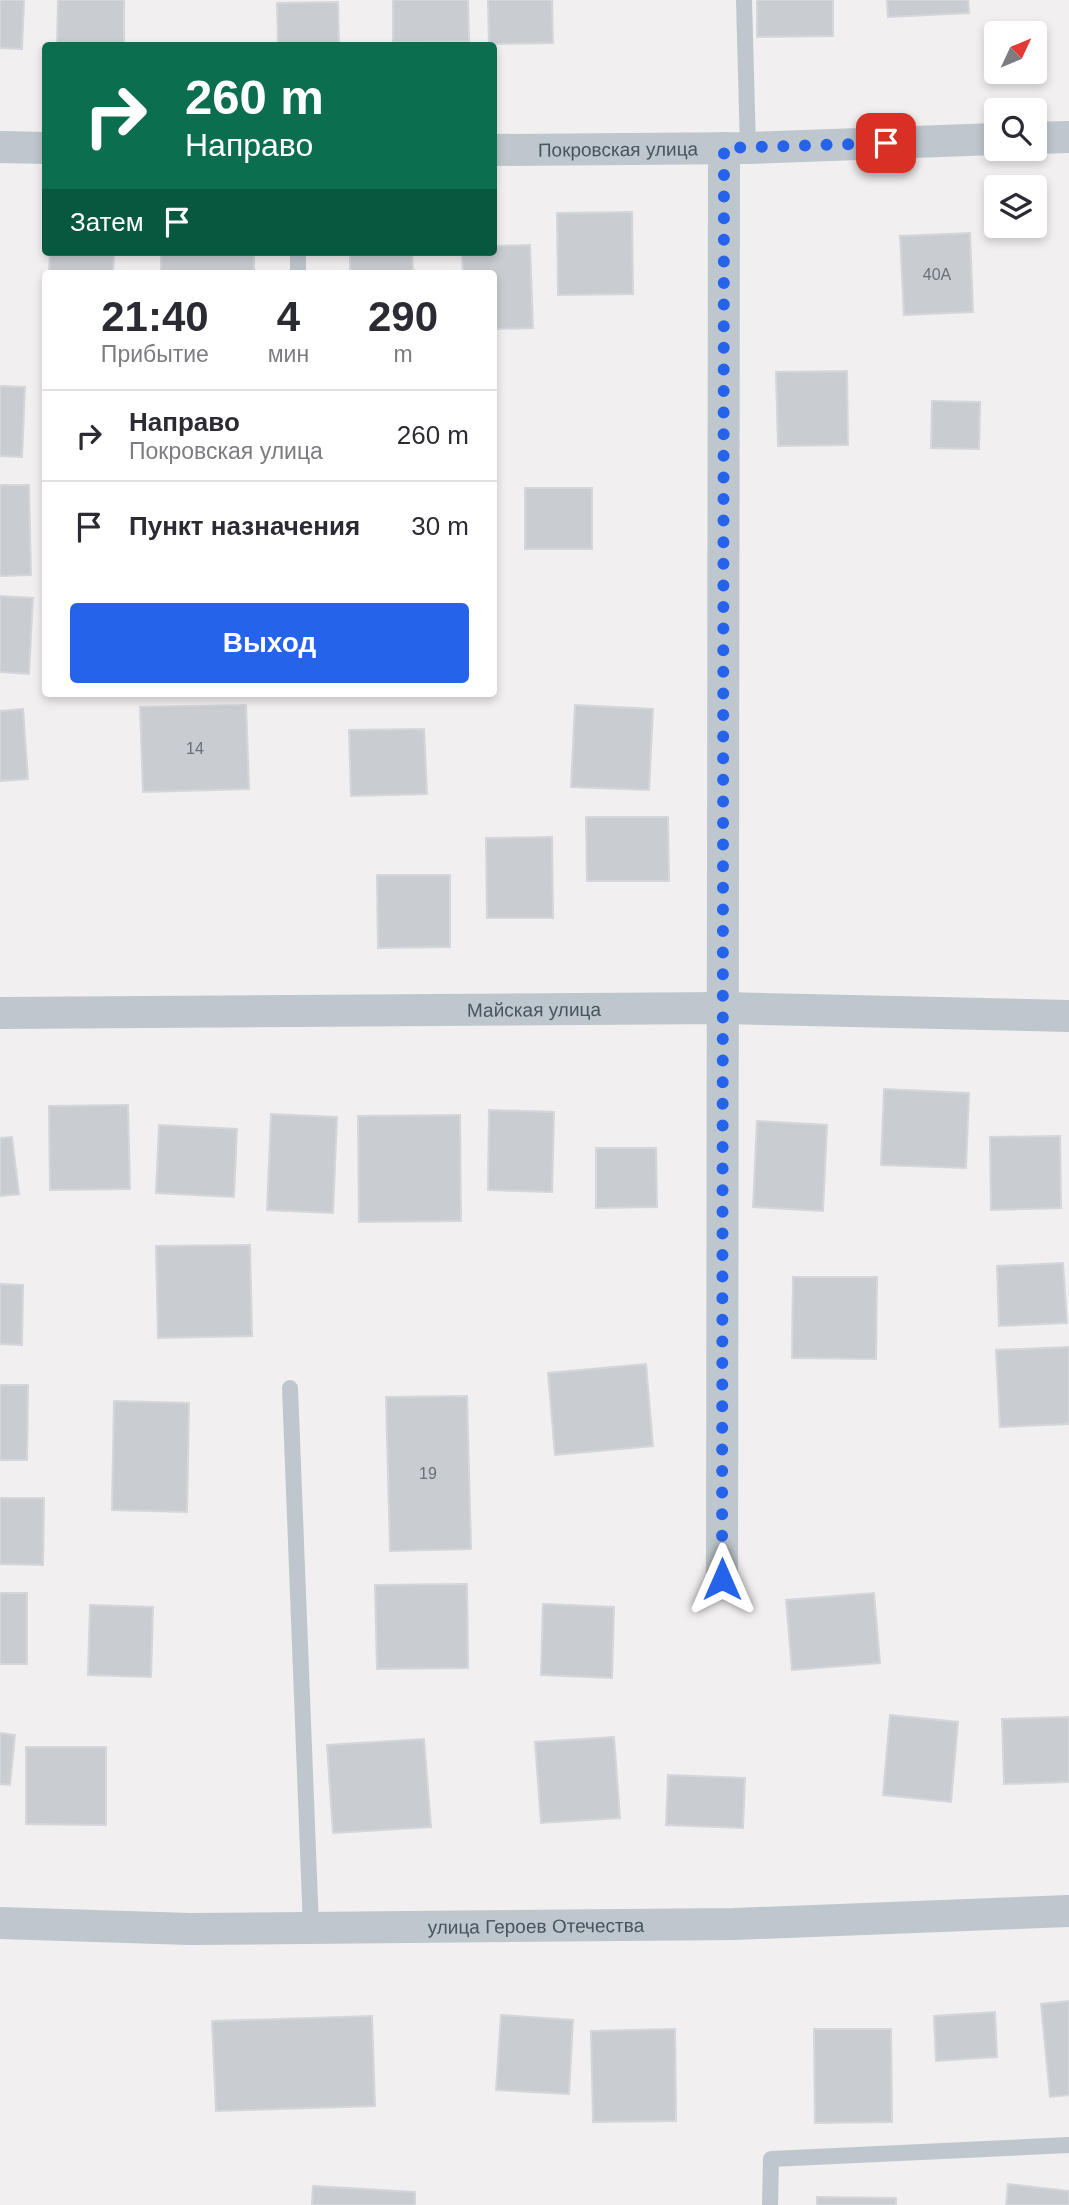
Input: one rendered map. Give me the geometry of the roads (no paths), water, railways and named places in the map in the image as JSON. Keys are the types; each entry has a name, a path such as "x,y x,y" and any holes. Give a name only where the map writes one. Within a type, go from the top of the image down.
{"street":[{"path":"1047,138 1069,137"},
{"name":"Покровская улица","path":"497,150 736,148 984,139"},
{"path":"0,147 42,148"},
{"path":"722,1579 724,1008 736,148"},
{"name":"Майская улица","path":"0,1013 724,1008 1069,1016"},
{"name":"улица Героев Отечества","path":"0,1923 190,1929 734,1924 1069,1911"}],"lane":[{"path":"736,148 744,0"},
{"path":"290,1388 311,1928"},
{"path":"770,2205 771,2159 1069,2145"}]}
